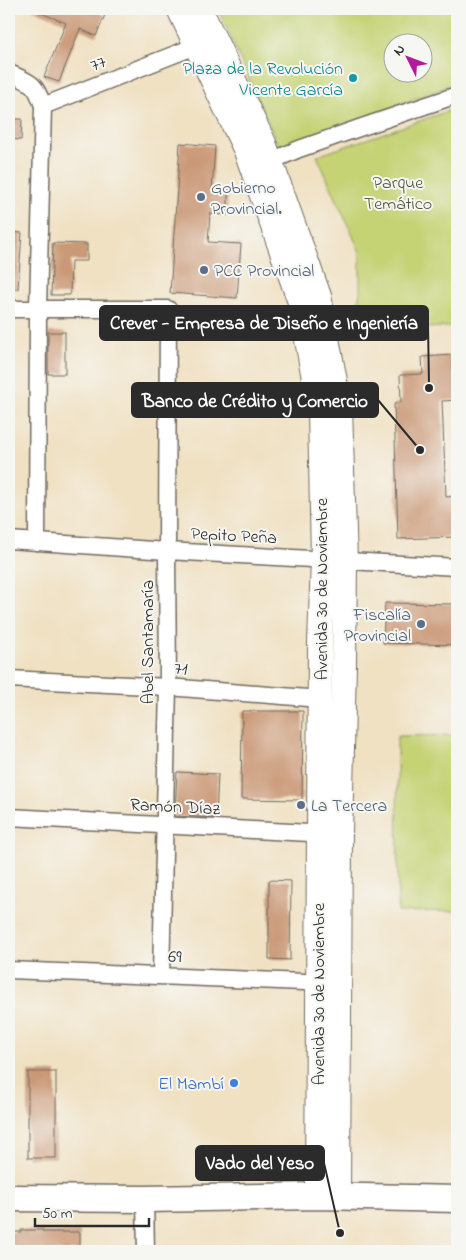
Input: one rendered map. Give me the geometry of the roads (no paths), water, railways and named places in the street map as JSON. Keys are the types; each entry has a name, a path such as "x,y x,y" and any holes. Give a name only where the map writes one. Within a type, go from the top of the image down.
{"main road":[{"name":"Avenida 30 de Noviembre","path":"179,9 206,42"},
{"name":"Avenida 30 de Noviembre","path":"200,9 206,42 246,151 262,165 300,302 320,411 344,665 330,834 328,1196"},
{"name":"Avenida 30 de Noviembre","path":"330,834 320,699 320,642 334,561"},
{"path":"9,1198 145,1199 328,1196 457,1199"}],"street":[{"name":"77","path":"43,106 206,42"},
{"path":"9,73 32,84 39,92 43,106 38,309 37,542"},
{"path":"262,165 299,149 457,95"},
{"path":"9,309 38,309"},
{"name":"Abel Santamaría","path":"38,309 168,309 168,688 161,975"},
{"name":"Pepito Peña","path":"9,540 457,567"},
{"name":"71","path":"9,678 320,699"},
{"name":"Ramón Díaz","path":"9,818 330,834"},
{"name":"69","path":"9,970 328,983"},
{"path":"145,1199 146,1251"}],"place":[{"name":"Plaza de la Revolución Vicente García","path":"353,78"},
{"name":"Gobierno Provincial.","path":"201,197"},
{"name":"PCC Provincial","path":"204,270"},
{"name":"Crever - Empresa de Diseño e Ingeniería","path":"429,388"},
{"name":"Banco de Crédito y Comercio","path":"420,450"},
{"name":"Fiscalía Provincial","path":"421,624"},
{"name":"La Tercera","path":"301,805"},
{"name":"El Mambí","path":"234,1083"},
{"name":"Vado del Yeso","path":"340,1233"}],"park label":[{"name":"Parque Temático","path":"398,192"}]}
